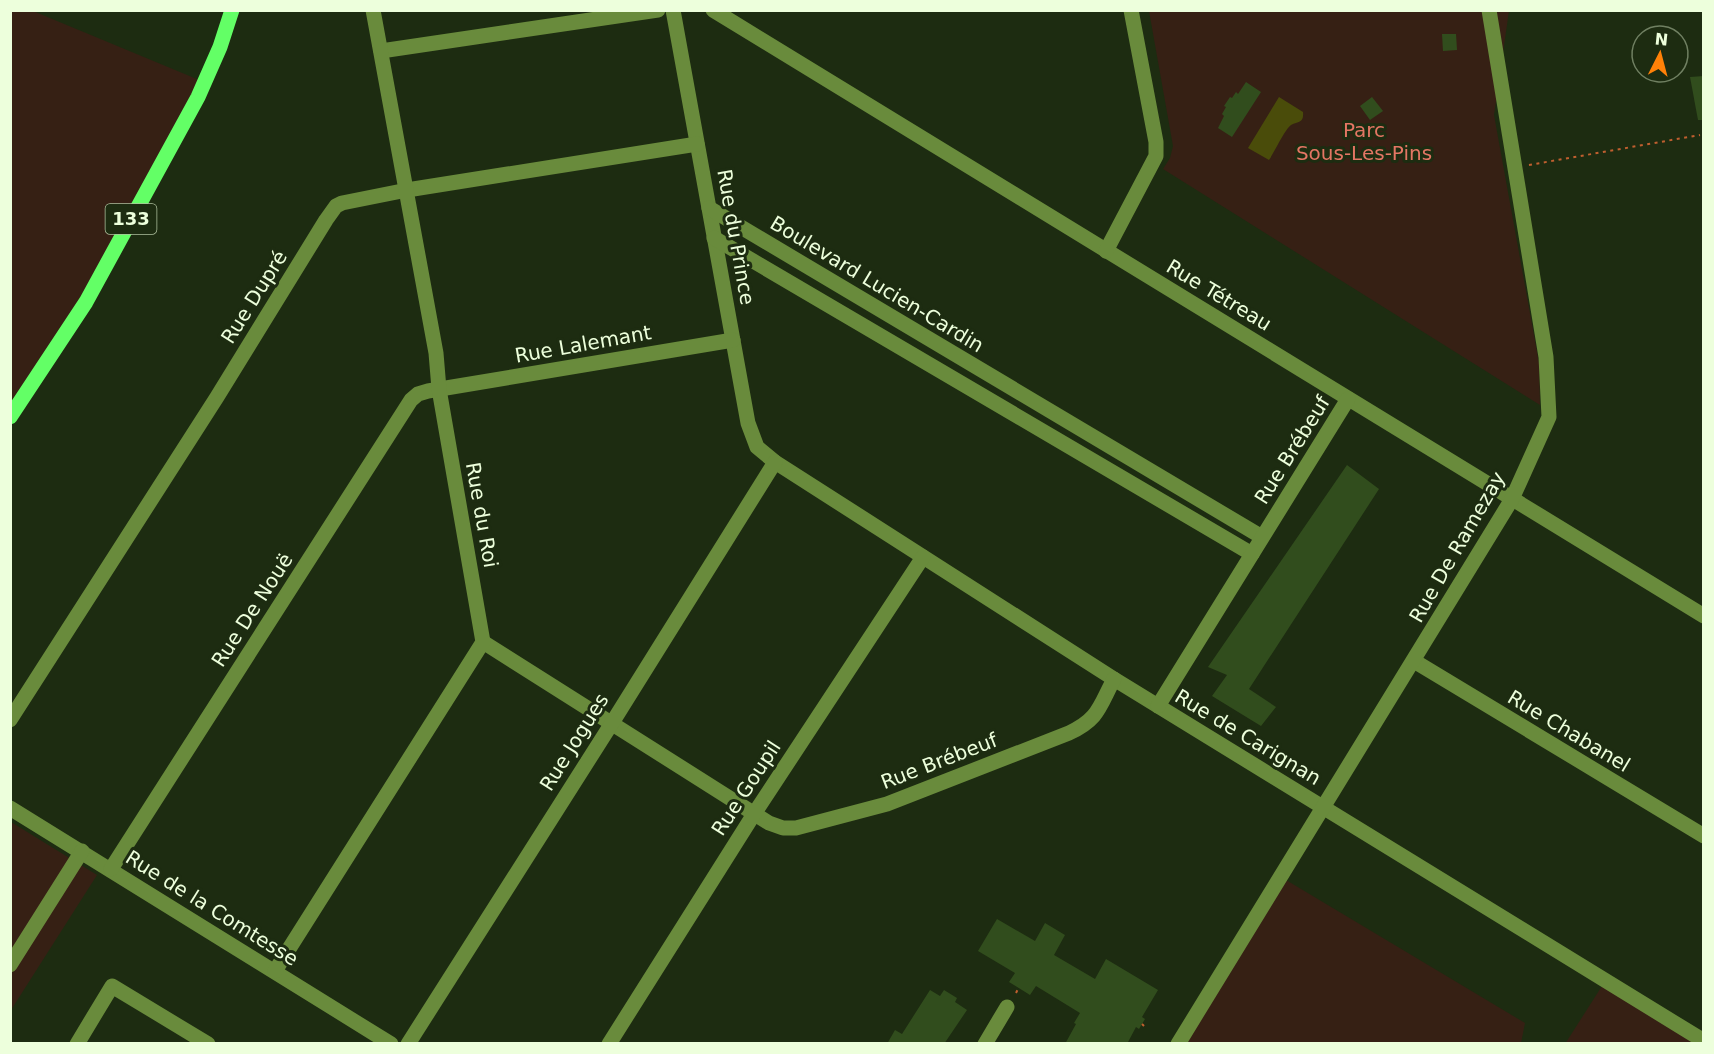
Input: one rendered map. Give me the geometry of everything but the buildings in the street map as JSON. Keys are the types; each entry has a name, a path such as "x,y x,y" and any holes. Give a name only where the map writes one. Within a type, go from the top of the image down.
{"main road":[{"name":"133","path":"10,417 86,302 198,97 220,47 232,10"}],"street":[{"name":"Rue du Roi","path":"373,10 436,353 439,390 483,642"},
{"path":"381,51 658,10"},
{"name":"Rue du Prince","path":"673,10 748,423 757,447 774,462"},
{"name":"Rue Tétreau","path":"713,10 1704,616"},
{"path":"1106,251 1156,156 1156,142 1131,10"},
{"name":"Rue De Ramezay","path":"1178,1044 1512,499 1549,417 1546,357 1488,10"},
{"name":"Rue Dupré","path":"10,720 218,397 336,206 407,190 697,144"},
{"name":"Boulevard Lucien-Cardin","path":"709,208 1262,537"},
{"path":"714,238 1252,554"},
{"path":"866,327 877,308"},
{"name":"Rue Lalemant","path":"439,390 733,340"},
{"name":"Boulevard Lucien-Cardin","path":"981,395 993,377"},
{"name":"Rue De Nouë","path":"111,869 411,400 418,394 439,390"},
{"name":"Rue Brébeuf","path":"1158,706 1348,399"},
{"path":"1112,472 1122,454"},
{"name":"Rue de Carignan","path":"774,462 1114,679 1704,1041"},
{"name":"Rue Jogues","path":"408,1044 612,723 774,462"},
{"name":"Rue Goupil","path":"609,1044 754,814 923,557"},
{"path":"275,971 483,642"},
{"name":"Rue Brébeuf","path":"483,642 754,814 783,828 796,828 887,804 1083,726 1098,713 1114,679"},
{"name":"Rue Chabanel","path":"1413,661 1704,836"},
{"name":"Rue de la Comtesse","path":"10,808 391,1044"},
{"path":"10,964 82,852"},
{"path":"77,1044 112,986 208,1044"},
{"path":"985,1044 1007,1007"}],"path":[{"path":"1515,168 1700,135"},
{"path":"1016,993 1018,987"}],"green space":[{"path":"11,11 33,11 204,82 86,302 11,411"},
{"name":"Parc Sous-Les-Pins","path":"1149,11 1509,11 1494,115 1539,363 1540,405 1163,169 1170,158 1173,146"},
{"path":"11,822 97,875 11,1010"},
{"path":"1276,874 1525,1023 1521,1043 1174,1044"},
{"path":"1602,986 1697,1044 1565,1044"}],"shaded area":[{"path":"1279,97 1303,112 1303,118 1289,127 1269,160 1248,148"}]}
